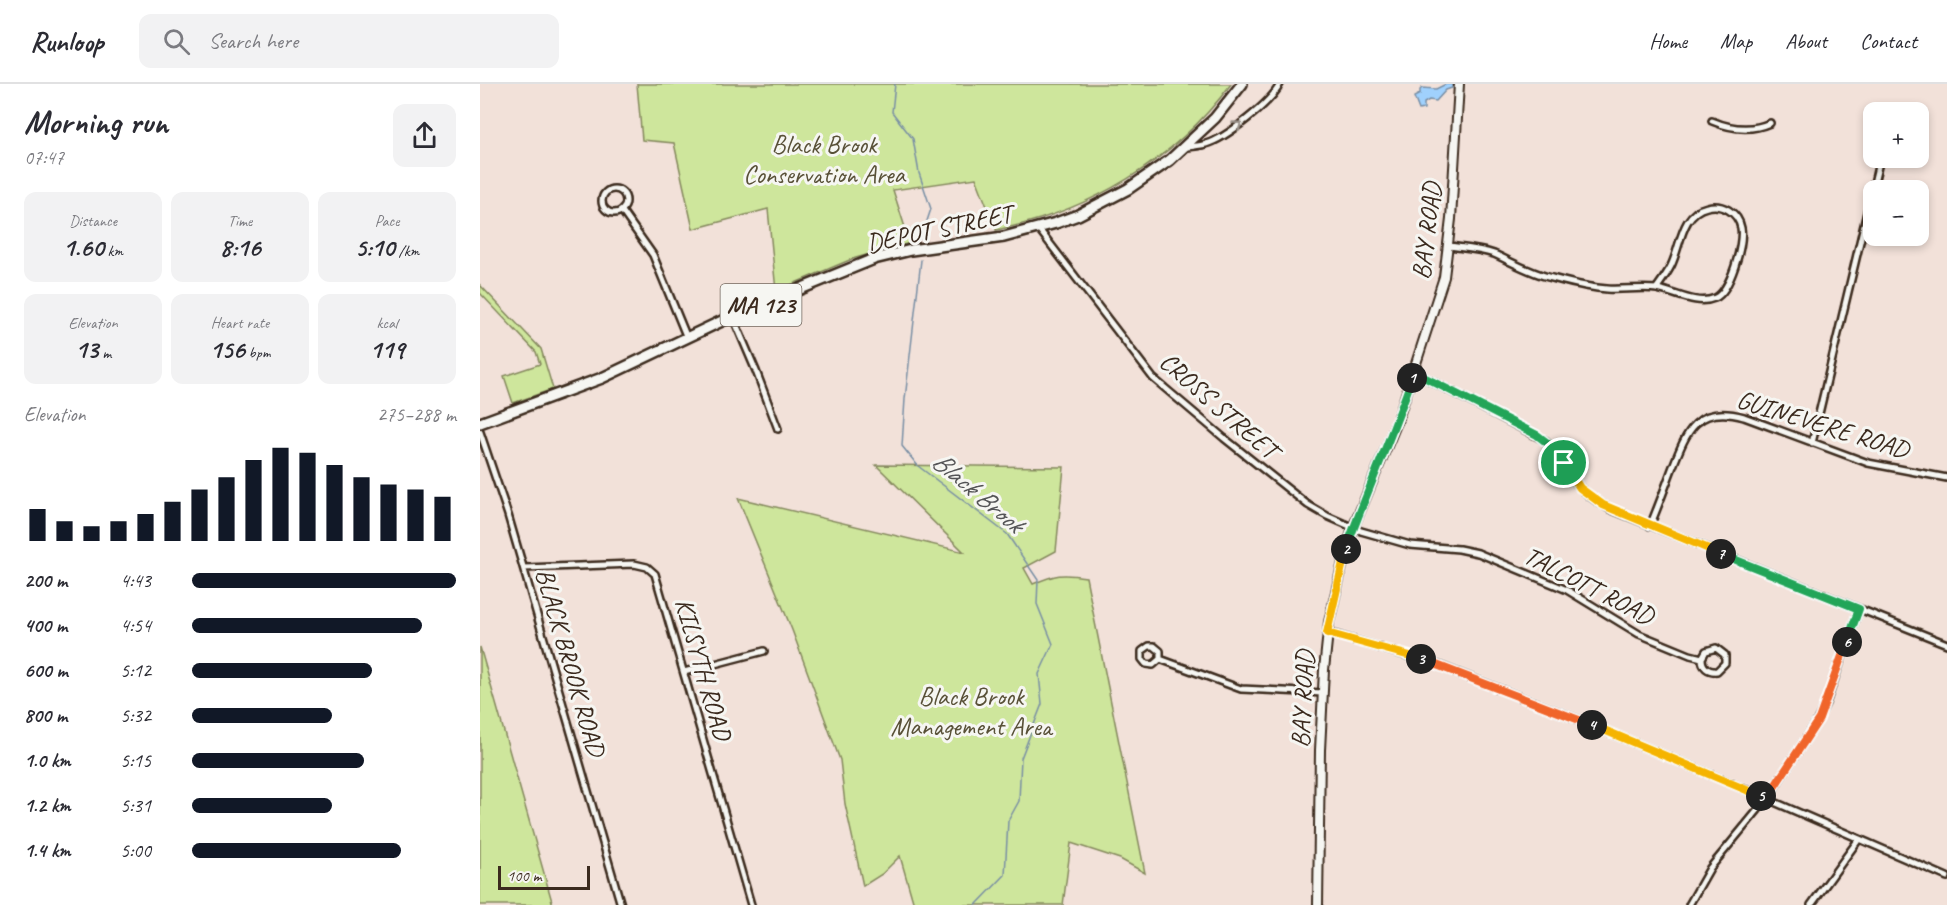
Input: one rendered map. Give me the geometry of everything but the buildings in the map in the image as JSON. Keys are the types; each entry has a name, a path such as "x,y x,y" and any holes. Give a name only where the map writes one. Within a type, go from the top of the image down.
{"highway":[{"name":"DEPOT STREET","path":"480,423 602,378 733,317 884,256 1004,237 1067,219 1108,200 1148,177 1185,147 1215,118 1242,84"}],"main road":[{"name":"BAY ROAD","path":"1318,905 1323,693 1327,633 1342,562 1353,528 1388,446 1439,296 1449,246 1459,84"}],"street":[{"path":"1185,147 1207,144 1225,135 1268,102 1280,84"},
{"path":"1712,121 1743,128 1760,127 1770,123"},
{"path":"1812,443 1878,168"},
{"path":"615,189 625,196 627,202 622,212 614,212 603,206 606,192 615,189"},
{"path":"1449,246 1491,253 1536,273 1591,287 1656,289 1697,300 1707,300 1725,291 1741,240 1738,219 1731,211 1721,206 1710,206 1700,208 1692,214 1686,223 1671,267 1656,289"},
{"path":"622,212 653,255 687,338"},
{"name":"CROSS STREET","path":"1038,228 1153,378 1304,501 1327,516 1353,528"},
{"path":"733,317 778,429"},
{"path":"1414,372 1546,441 1590,497 1617,512 1947,644"},
{"name":"GUINEVERE ROAD","path":"1650,526 1682,444 1693,425 1704,417 1719,412 1731,413 1868,463 1947,478"},
{"name":"BLACK BROOK ROAD","path":"480,432 524,568 621,905"},
{"name":"TALCOTT ROAD","path":"1353,528 1416,547 1459,549 1478,553 1567,590 1639,634 1702,658"},
{"name":"KILSYTH ROAD","path":"524,568 634,564 649,568 655,574 751,905"},
{"path":"1689,905 1710,868 1767,798 1819,719 1859,609"},
{"path":"1327,633 1447,668 1767,798 1947,877"},
{"name":"TALCOTT ROAD","path":"1716,648 1723,652 1725,663 1718,671 1710,671 1703,666 1702,658 1706,651 1716,648"},
{"path":"684,672 764,651"},
{"path":"1160,659 1240,689 1323,693"},
{"path":"1811,905 1859,839"}],"green space":[{"name":"Black Brook Conservation Area","path":"637,84 1231,84 1183,137 1127,179 1096,196 1030,222 996,230 976,178 893,190 910,243 852,259 776,291 768,209 693,229 674,143 642,140"},
{"path":"480,285 541,349 553,389 513,403 504,376 540,364 536,352 480,293"},
{"name":"Black Brook Management Area","path":"876,465 1064,467 1056,551 1024,568 1033,584 1059,575 1086,577 1145,873 1120,859 1071,843 1063,905 914,905 900,856 882,874 863,886 845,804 840,760 792,630 738,498 964,552"},
{"path":"480,647 553,905 480,905"}],"water":[{"path":"1452,84 1452,88 1446,90 1436,101 1429,100 1424,103 1424,109 1419,110 1414,97 1420,94 1422,88 1436,89"}],"waterway":[{"name":"Black Brook","path":"895,84 892,112 913,139 919,173 931,209 921,239"},
{"name":"Black Brook","path":"921,260 902,446 918,466 1007,534 1038,580 1037,604 1053,644 1039,674 1042,704 1021,758 1019,801 1008,821 1005,875 976,905"}],"route":[{"path":"1414,372 1537,435 1554,448 1564,463 1585,493 1617,512 1859,609 1819,719 1767,798 1447,668 1327,633 1342,562 1353,528 1388,446 1414,372"}]}
